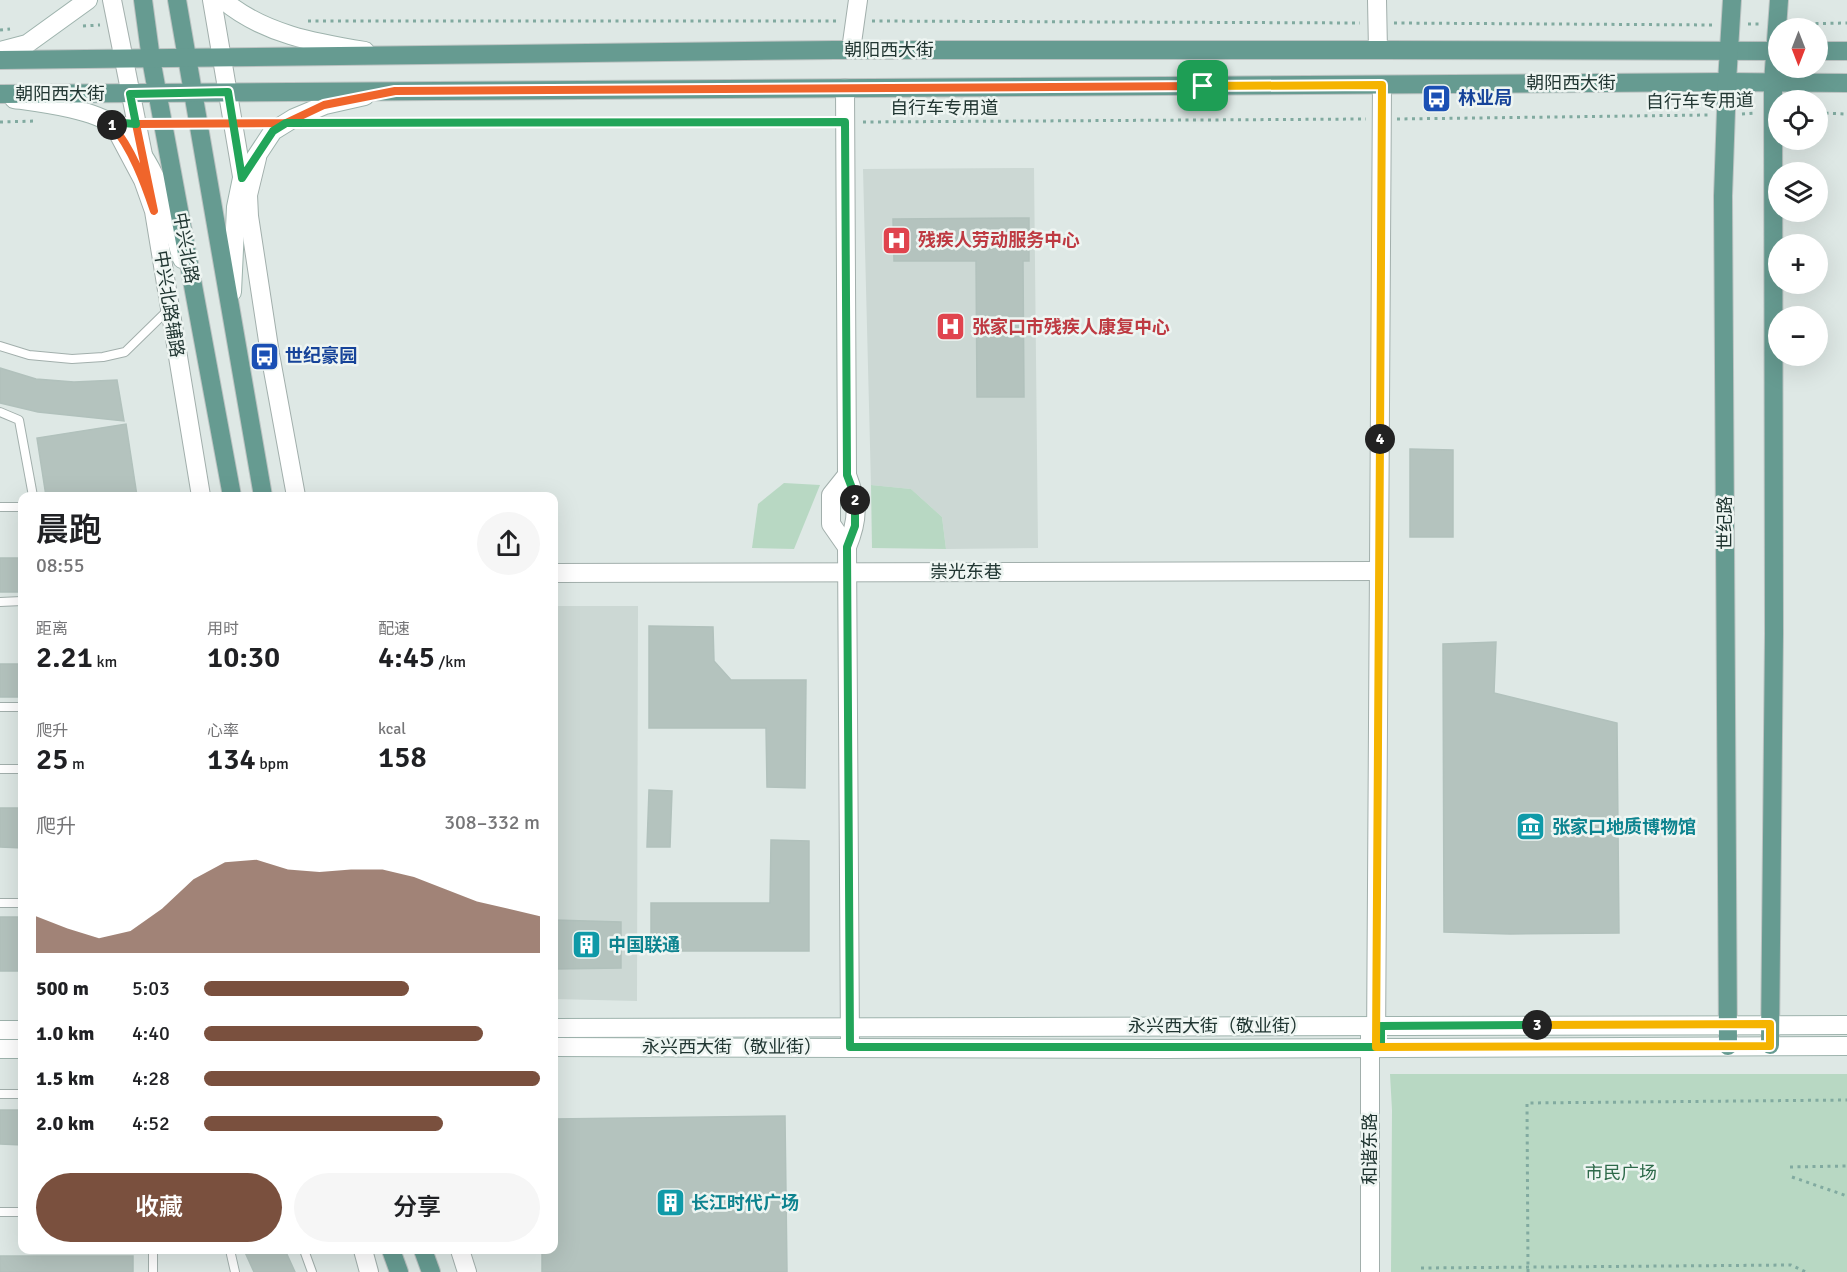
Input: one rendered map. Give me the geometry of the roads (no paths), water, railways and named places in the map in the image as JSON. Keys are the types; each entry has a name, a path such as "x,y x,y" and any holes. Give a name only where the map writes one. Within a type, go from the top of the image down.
{"main road":[{"name":"中兴北路","path":"143,0 151,59 231,492"},
{"name":"中兴北路","path":"177,0 262,492"},
{"name":"世纪路","path":"1728,1046 1723,196 1732,0"},
{"path":"1778,18 1779,0"},
{"name":"朝阳西大街","path":"0,60 851,50 1768,51"},
{"path":"1828,51 1847,51"},
{"path":"1770,1046 1774,633 1774,78"},
{"name":"朝阳西大街","path":"0,96 193,92 1847,83"},
{"path":"392,1254 399,1272"},
{"path":"424,1254 431,1272"}],"street":[{"path":"0,51 27,44 88,0"},
{"path":"112,0 154,211"},
{"path":"212,0 270,354 295,492"},
{"path":"223,0 253,21 285,34 332,46 400,56"},
{"path":"851,50 858,0"},
{"path":"1377,0 1378,50"},
{"name":"和谐东路","path":"1382,85 1376,1026 1382,1272"},
{"path":"845,88 847,475 855,496 855,526 847,547 850,1047"},
{"path":"232,314 236,207 242,178 273,131 294,118 324,105 395,91"},
{"path":"0,96 89,113 116,126 143,157 162,191 199,317"},
{"name":"中兴北路辅路","path":"109,122 135,164 154,211 200,492"},
{"path":"249,216 248,195 259,153"},
{"path":"847,475 831,495 831,524 847,547"},
{"name":"崇光东巷","path":"558,573 1379,571"},
{"name":"永兴西大街（敬业街）","path":"558,1028 1847,1025"},
{"path":"0,1030 18,1030"},
{"name":"永兴西大街（敬业街）","path":"558,1047 1847,1046"},
{"name":"和谐东路","path":"1370,1272 1376,1048"},
{"path":"0,1049 18,1049"},
{"path":"364,1254 369,1272"},
{"path":"461,1254 467,1272"}],"lane":[{"path":"0,346 29,355 72,358 103,357 125,352 169,309"},
{"path":"0,412 19,420 32,492"},
{"path":"0,507 18,507"},
{"path":"0,602 18,601"},
{"path":"0,707 18,707"},
{"path":"0,769 18,769"},
{"path":"0,903 18,903"},
{"path":"0,1094 18,1094"},
{"path":"0,1212 18,1212"},
{"path":"153,1254 153,1272"},
{"path":"231,1254 236,1272"},
{"path":"305,1254 312,1272"}],"place":[{"name":"林业局","path":"1437,98"},
{"name":"残疾人劳动服务中心","path":"897,240"},
{"name":"张家口市残疾人康复中心","path":"951,327"},
{"name":"世纪豪园","path":"264,356"},
{"name":"张家口地质博物馆","path":"1531,827"},
{"name":"中国联通","path":"587,945"},
{"name":"长江时代广场","path":"670,1203"}],"park label":[{"name":"市民广场","path":"1621,1173"}]}
